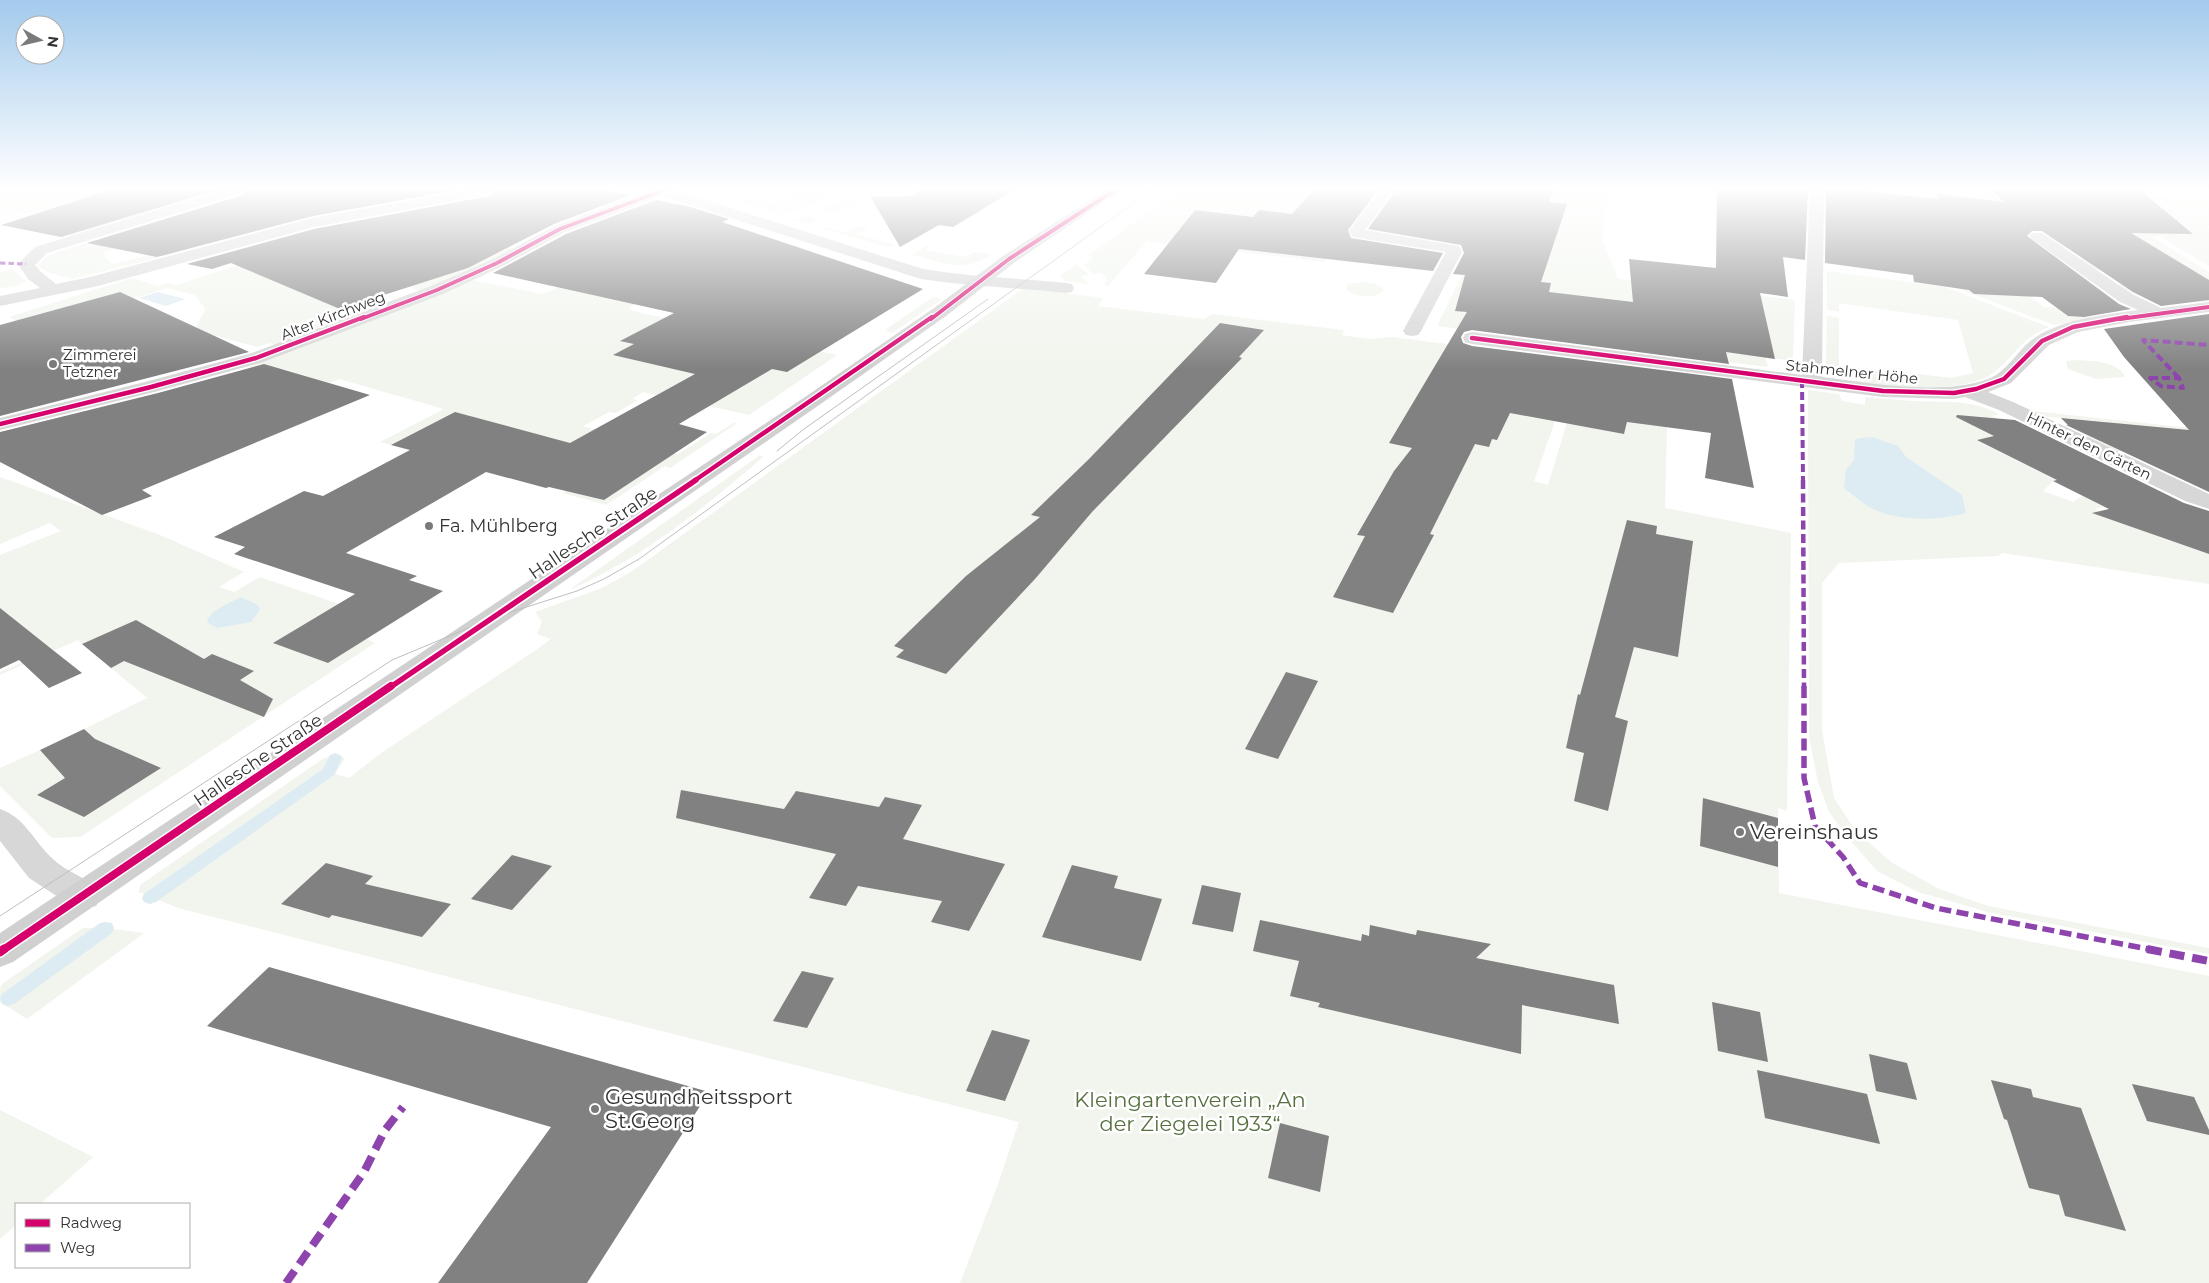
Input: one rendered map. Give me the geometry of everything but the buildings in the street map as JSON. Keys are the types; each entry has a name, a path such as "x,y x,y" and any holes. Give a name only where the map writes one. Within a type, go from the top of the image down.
{"street":[{"path":"41,250 26,264 34,275 52,289"},
{"path":"0,301 101,280 211,250"},
{"name":"Alter Kirchweg","path":"0,424 160,385 256,358 437,290 522,250"},
{"path":"846,250 921,274 960,280 982,280 1066,288"},
{"name":"Hallesche Straße","path":"0,952 815,399 940,312 1024,250"},
{"path":"1412,330 1454,252 1453,250"},
{"path":"1812,382 1815,250"},
{"path":"2056,250 2126,298 2158,313"},
{"name":"Stahmelner Höhe","path":"1472,338 1883,391 1938,393 1968,391 1996,384 2035,346 2058,333 2082,325 2209,307"},
{"name":"Hinter den Gärten","path":"1968,391 2006,406 2209,502"},
{"path":"0,821 41,869 84,896"}],"green space":[{"path":"64,250 112,250 102,252 107,255 103,256 113,264 151,255 157,258 72,279 50,273 37,266 54,253"},
{"path":"151,250 175,250 182,252 164,256"},
{"path":"359,250 456,250 485,260 505,250 518,250 424,292 383,278 316,298 340,309 372,300 383,302 276,345 269,343 258,347 212,335 200,336 193,334 205,309 195,295 167,288 108,306 95,299 32,316 28,326 9,317 132,278 158,286 167,283 176,285 263,257"},
{"path":"642,250 743,250 755,260 782,250 797,250 639,302 629,308 633,311 837,355 749,415 709,406 706,408 643,392 632,399 638,400 616,413 609,412 583,426 678,454 711,433 716,434 737,423 670,468 665,466 606,505 563,493 606,466 492,473 380,442 444,409 339,379 329,383 284,369 236,377 263,358 472,280 543,294"},
{"path":"920,250 965,257 974,252 992,254 972,264 962,265 943,263 912,255"},
{"path":"1096,250 1139,250 1108,286 1103,284 1108,281 1101,273 1093,274 1084,265 1094,257 1088,256"},
{"path":"1222,250 1310,250 1327,258 1325,262"},
{"path":"1498,250 1606,250 1618,279 1795,300 1793,361 1765,357 1768,367 1437,326 1468,263"},
{"path":"1917,250 2017,250 2023,291 2044,307 2057,308 2068,316 2093,317 2054,325 1951,286"},
{"path":"2099,250 2173,250 2209,272 2209,302 2160,301 2140,296 2115,284 2139,285 2128,277 2103,276 2116,275 2105,270 2095,270 2078,258 2094,258"},
{"path":"2182,250 2209,250 2209,266"},
{"path":"1077,264 1089,275 1081,276 1089,284 1065,281 1061,275"},
{"path":"12,269 26,281 17,286 0,288 0,273"},
{"path":"1827,271 1945,287 2049,327 2031,337 1998,369 1978,381 1961,385 1920,388 1878,386 1847,380 1866,382 1842,370 1830,368 1826,363 1827,316 1839,318 1839,365 1910,375 1910,373 1951,378 1973,373 1958,320 1839,303 1839,312 1827,310"},
{"path":"1364,282 1376,284 1384,290 1376,295 1365,296 1354,294 1346,289 1348,284"},
{"name":"Kleingartenverein „An der Ziegelei 1933“","path":"1024,288 1104,298 1098,306 1204,319 1212,314 1344,330 1342,335 1369,339 1392,337 1487,349 1555,421 1534,481 1548,485 1567,423 1624,434 1627,425 1619,402 1667,427 1665,508 1791,533 1787,811 1778,808 1779,893 2209,976 2209,1283 960,1283 997,1187 1019,1122 178,908 139,892 140,885 324,758 339,755 345,758 335,774 349,778 384,751 551,639 537,634 542,622 535,612 602,588 631,572"},
{"path":"933,297 942,299 892,333 885,330"},
{"path":"2079,360 2112,365 2122,372 2125,377 2096,379 2068,369 2066,361"},
{"path":"1808,390 1839,394 1842,401 1865,405 1865,397 1956,402 1987,409 1999,414 1992,416 2000,420 1974,426 1994,436 1978,440 2092,472 2053,481 2043,491 2073,502 2083,496 2104,507 2095,509 2111,518 2179,514 2159,537 2209,554 2209,584 2002,553 1998,556 1839,563 1822,583 1822,730 1834,798 1855,830 1891,862 1939,889 1988,906 2209,948 2209,954 1988,912 1918,892 1877,871 1849,839 1829,812 1818,782 1809,737"},
{"path":"2031,411 2209,430 2115,452 2085,438 2080,432 2122,436 2109,422 2039,416"},
{"path":"760,455 763,457 671,531 621,563 569,590"},
{"path":"0,477 160,535 244,572 219,587 234,592 260,577 339,604 274,643 328,663 366,639 375,643 80,837 52,838 0,786 0,768 40,750 48,758 92,737 84,729 147,698 111,668 148,627 136,620 82,644 78,640 0,675 0,672 50,650 0,622 0,555 61,531 50,523 0,544"},
{"path":"83,928 106,928 144,933 27,1019 0,1002 2,984"},
{"path":"0,1110 93,1157 41,1203 15,1203 15,1226 0,1239"}],"shaded area":[{"path":"158,292 185,299 166,306 139,298"},
{"path":"1872,437 1898,446 1906,457 1962,495 1966,513 1943,518 1904,518 1869,507 1844,488 1846,470 1854,460 1855,439"},
{"path":"241,597 258,605 260,610 251,622 217,628 207,622 216,610"}],"waterway":[{"path":"150,898 329,772 335,758"},
{"path":"8,999 106,928"}],"tram line":[{"path":"0,916 392,660 495,617 577,591 604,579 639,559 1069,250"},
{"path":"777,451 804,429 988,299"}],"marked path":[{"path":"0,263 26,264"},
{"path":"2179,378 2150,378 2161,386 2183,388 2179,378 2143,340 2209,345"},
{"path":"1802,380 1804,778 1815,826 1843,857 1860,883 1936,908 2209,961"},
{"path":"286,1283 364,1172 385,1130 403,1107"}],"cycle path":[{"path":"0,424 151,387 256,358 437,290 521,250"},
{"path":"0,952 815,399 940,312 1023,250"},
{"path":"1472,338 1883,391 1954,393 1976,389 2004,379 2042,341 2073,327 2129,317 2209,307"}],"place":[{"name":"Zimmerei Tetzner","path":"53,364"},
{"name":"Fa. Mühlberg","path":"429,526"},
{"name":"Vereinshaus","path":"1740,832"},
{"name":"Gesundheitssport St.Georg","path":"595,1109"}]}
